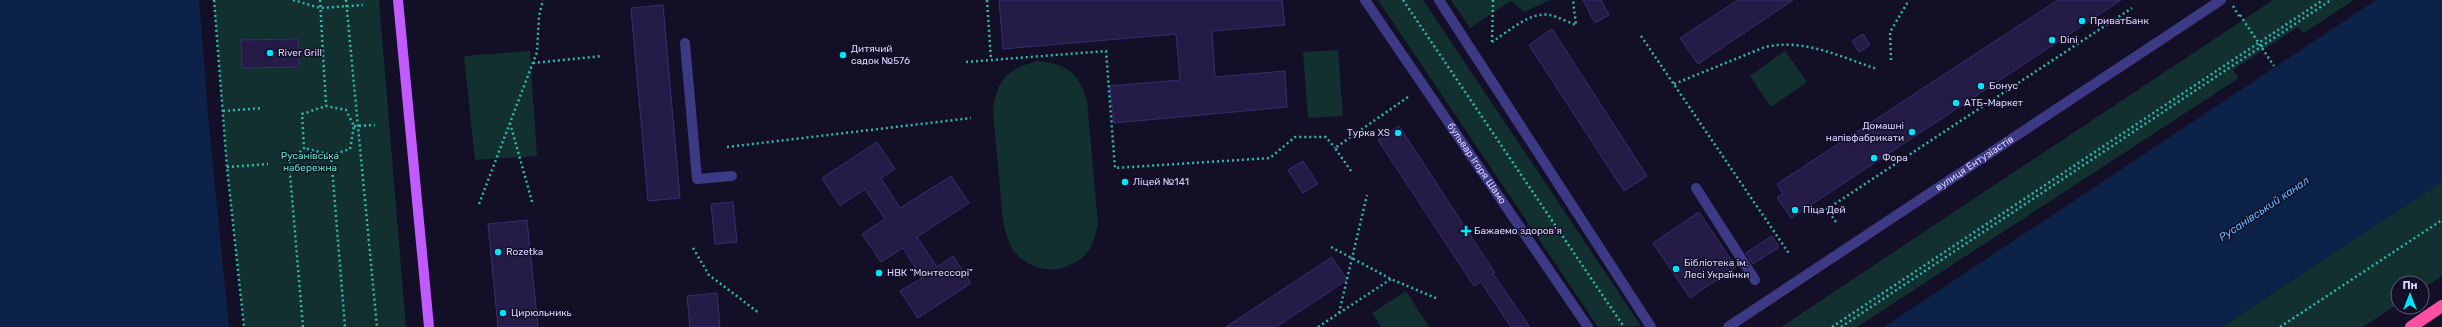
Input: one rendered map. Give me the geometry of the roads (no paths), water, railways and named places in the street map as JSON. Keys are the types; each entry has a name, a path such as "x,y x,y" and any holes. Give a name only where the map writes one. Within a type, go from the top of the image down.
{"highway":[{"path":"2411,327 2442,306"}],"main road":[{"path":"398,0 429,327"}],"street":[{"name":"бульвар Ігоря Шамо","path":"1365,0 1588,327"},
{"path":"1439,0 1651,327"},
{"name":"вулиця Ентузіастів","path":"1728,327 2220,0"},
{"path":"685,43 697,179 732,176"},
{"path":"1696,188 1755,280"}],"water":[{"path":"0,0 199,0 210,137 229,327 0,327"},
{"name":"Русанівський канал","path":"2376,0 2442,0 2442,182 2221,327 1884,327"}],"place":[{"name":"ПриватБанк","path":"2082,21"},
{"name":"Dini","path":"2052,40"},
{"name":"River Grill","path":"270,53"},
{"name":"Дитячий садок №576","path":"843,55"},
{"name":"Бонус","path":"1981,86"},
{"name":"АТБ-Маркет","path":"1956,103"},
{"name":"Домашні напівфабрикати","path":"1912,132"},
{"name":"Турка XS","path":"1398,133"},
{"name":"Фора","path":"1874,158"},
{"name":"Ліцей №141","path":"1125,182"},
{"name":"Піца Дей","path":"1795,210"},
{"name":"Бажаемо здоров'я","path":"1466,231"},
{"name":"Rozetka","path":"498,252"},
{"name":"Бібліотека ім. Лесі Українки","path":"1676,269"},
{"name":"НВК \"Монтессорі\"","path":"879,273"},
{"name":"Цирюльникь","path":"503,313"}],"park label":[{"name":"Русанівська набережна","path":"310,162"}]}
